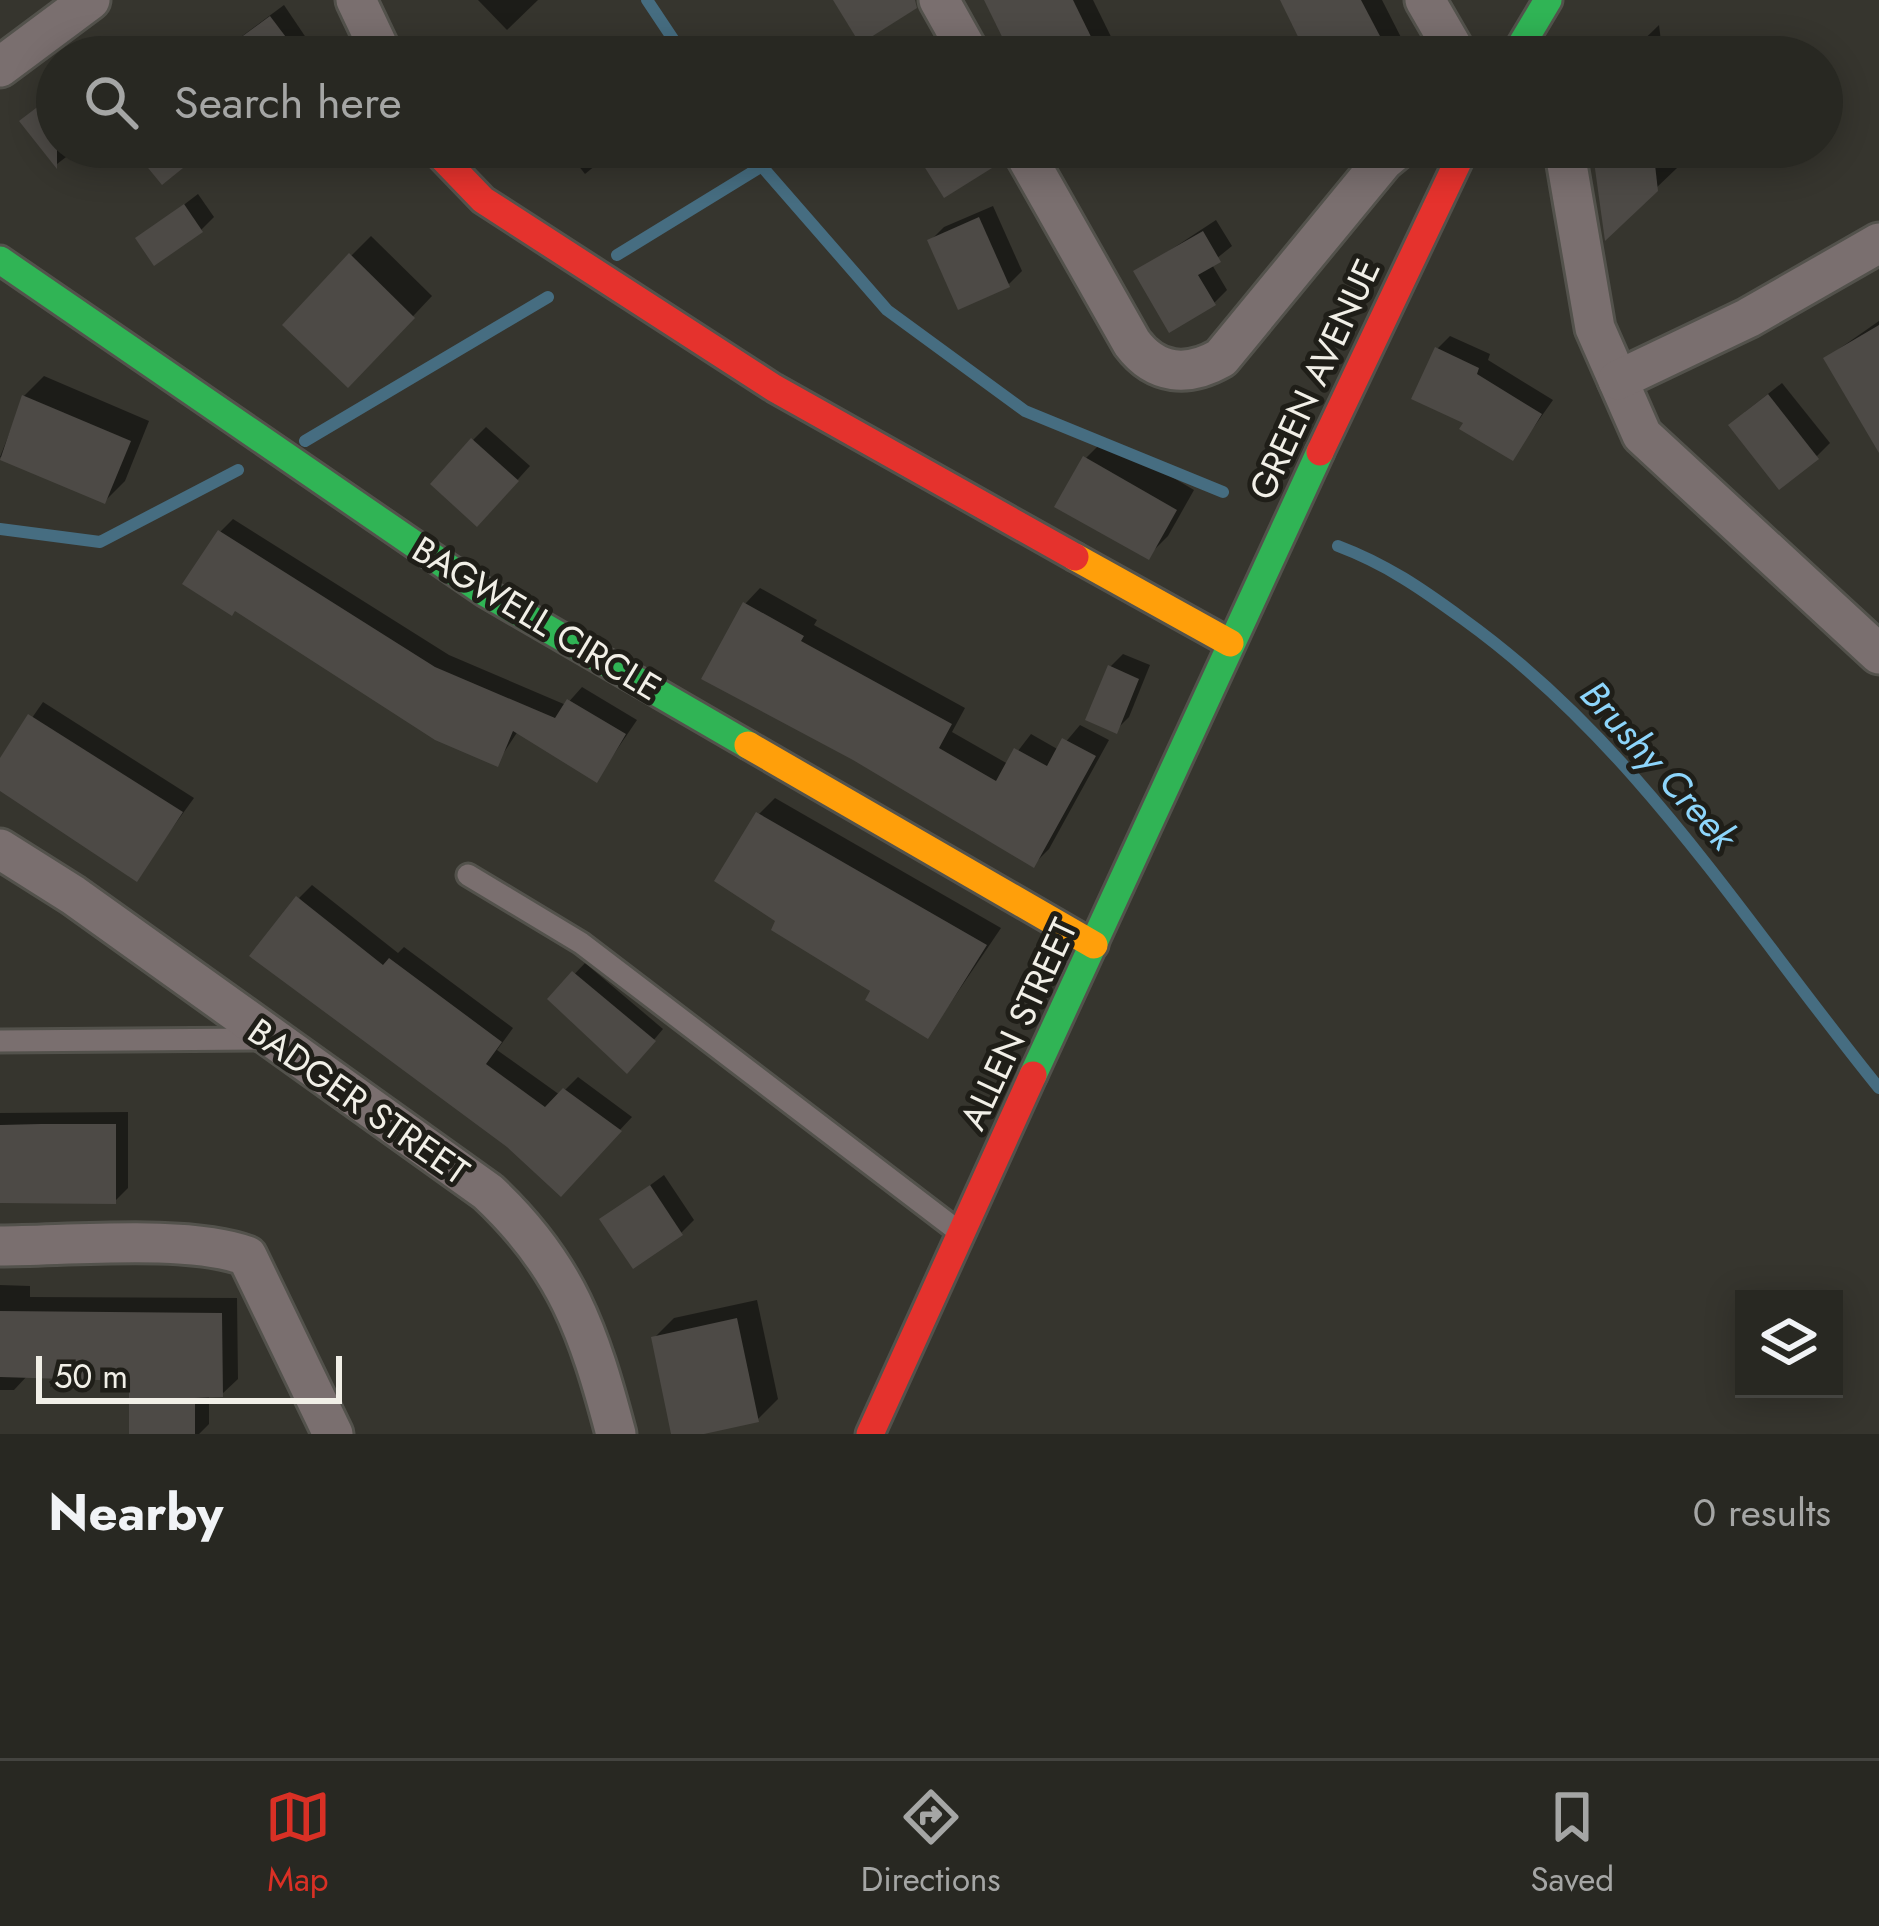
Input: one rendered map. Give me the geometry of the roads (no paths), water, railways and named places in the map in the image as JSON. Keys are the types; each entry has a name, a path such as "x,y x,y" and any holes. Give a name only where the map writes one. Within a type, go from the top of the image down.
{"street":[{"path":"42,36 90,0"},
{"path":"356,0 373,36"},
{"path":"940,0 960,36"},
{"path":"1426,0 1446,36"},
{"path":"0,67 36,40"},
{"path":"452,168 482,200 696,340 1230,643"},
{"path":"1033,168 1132,344 1144,359 1184,371 1221,358 1377,168"},
{"name":"GREEN AVENUE","path":"1230,643 1455,168"},
{"path":"1568,168 1595,328 1642,435 1879,654"},
{"path":"1618,380 1748,318 1879,243"},
{"name":"BAGWELL CIRCLE","path":"0,260 484,592 1094,945"},
{"name":"ALLEN STREET","path":"870,1434 1230,643"},
{"name":"BADGER STREET","path":"0,850 73,895 488,1192 525,1227 576,1305 616,1434"},
{"path":"0,1246 162,1246 229,1249 247,1256 333,1434"}],"lane":[{"path":"469,875 581,943 961,1233"},
{"path":"0,1041 271,1040"}],"waterway":[{"name":"Brushy Creek","path":"647,0 671,36"},
{"path":"617,255 759,168"},
{"name":"Brushy Creek","path":"763,168 887,310 1025,411 1223,492"},
{"path":"305,441 548,297"},
{"path":"0,529 100,542 238,470"},
{"name":"Brushy Creek","path":"1338,546 1388,569 1448,608 1526,669 1583,722 1686,839 1879,1088"}]}
